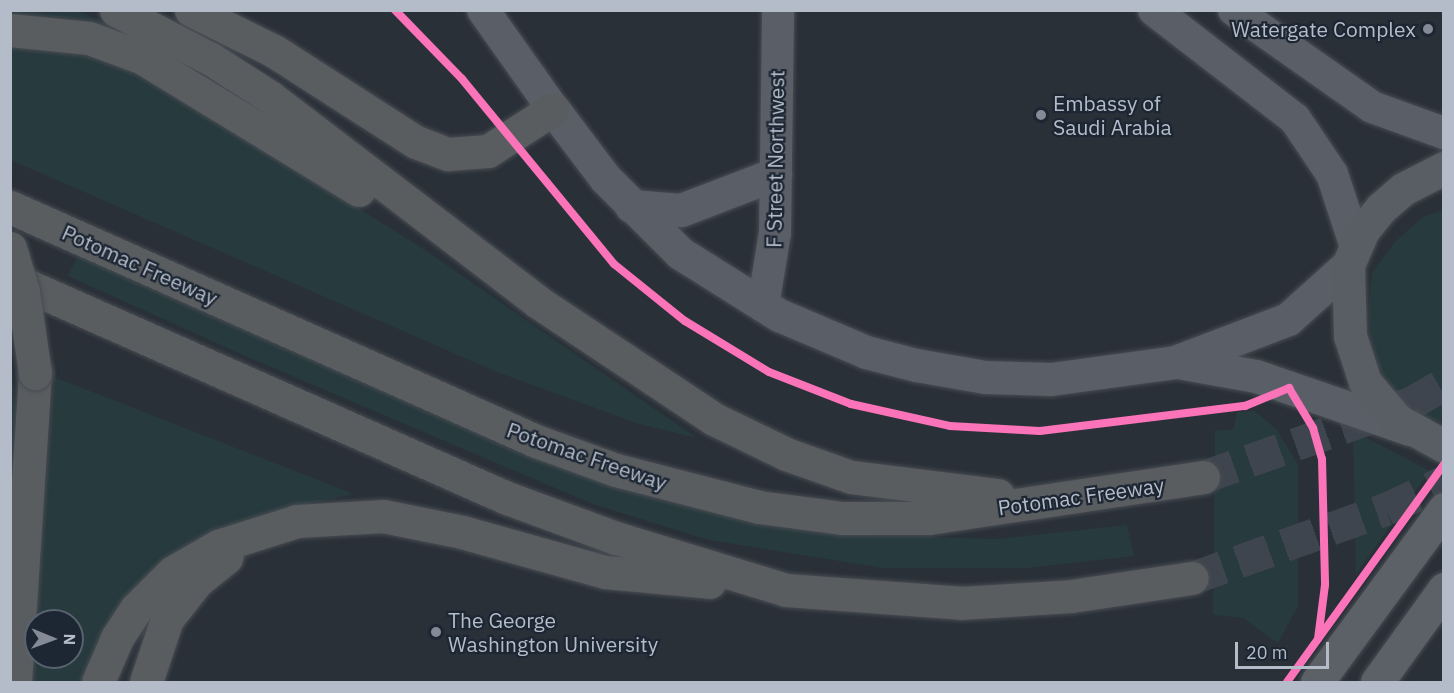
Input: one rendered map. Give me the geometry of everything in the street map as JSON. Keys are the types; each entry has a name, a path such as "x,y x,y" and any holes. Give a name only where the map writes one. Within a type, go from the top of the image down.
{"highway":[{"path":"116,10 211,59 270,97 538,302 678,398 750,438 818,467 889,484 1054,499"},
{"path":"191,10 274,51 416,141 448,154 488,151 553,109"},
{"path":"10,30 90,38 141,57 306,154 444,247 538,302"},
{"name":"Potomac Freeway","path":"10,207 483,419 577,457 665,484 759,507 862,519 929,518 1203,477"},
{"path":"10,248 23,291 35,373 15,682"},
{"path":"10,278 507,498 616,538 786,590"},
{"path":"98,682 117,638 154,588 190,560 264,532 325,517 383,516 462,532 605,572 786,590 961,603 1071,596 1192,578"},
{"path":"146,682 157,641 180,600 220,562 264,532"}],"main road":[{"path":"1443,168 1391,200 1351,255 1349,322 1356,359 1375,396 1410,429 1443,446"},
{"path":"1317,682 1443,509"},
{"path":"1377,682 1443,589"}],"street":[{"path":"483,10 553,109 632,206 680,253 763,306 866,352 985,377 1087,377 1175,362 1288,319 1351,255 1332,174 1295,119 1154,10"},
{"name":"F Street Northwest","path":"763,306 774,247 778,10"},
{"path":"1234,10 1372,108 1443,133"},
{"path":"632,206 681,210 776,174"},
{"path":"1175,362 1256,376 1410,429"}],"green space":[{"path":"11,11 79,11 155,45 11,14"},
{"path":"11,47 96,57 143,75 419,246 697,438 639,424 497,372 11,160"},
{"path":"1443,210 1443,422 1417,416 1387,387 1371,352 1369,311 1372,273 1394,243 1423,217"},
{"path":"78,256 494,441 660,500 789,528 859,535 997,539 1127,525 1134,556 1028,568 883,568 709,540 593,504 245,356 68,276"},
{"path":"11,361 17,424 11,527"},
{"path":"54,377 354,494 272,512 198,541 85,682 30,682 31,669 84,669 84,609 36,609"},
{"path":"1255,411 1277,430 1298,465 1298,606 1278,643 1243,618 1213,615 1215,431 1234,429 1237,412"},
{"path":"1353,431 1430,471 1356,574"}],"tunnel":[{"path":"1203,477 1411,403 1444,384"},
{"path":"1192,578 1386,509 1444,482"}],"cycle path":[{"path":"395,10 462,79 614,264 685,321 769,372 851,404 950,426 1040,431 1245,406 1289,388 1313,428 1322,459 1325,585 1318,639"},
{"path":"1287,682 1444,464"}],"place":[{"name":"Watergate Complex","path":"1428,29"},
{"name":"Embassy of Saudi Arabia","path":"1041,115"},
{"name":"The George Washington University","path":"436,632"}]}
